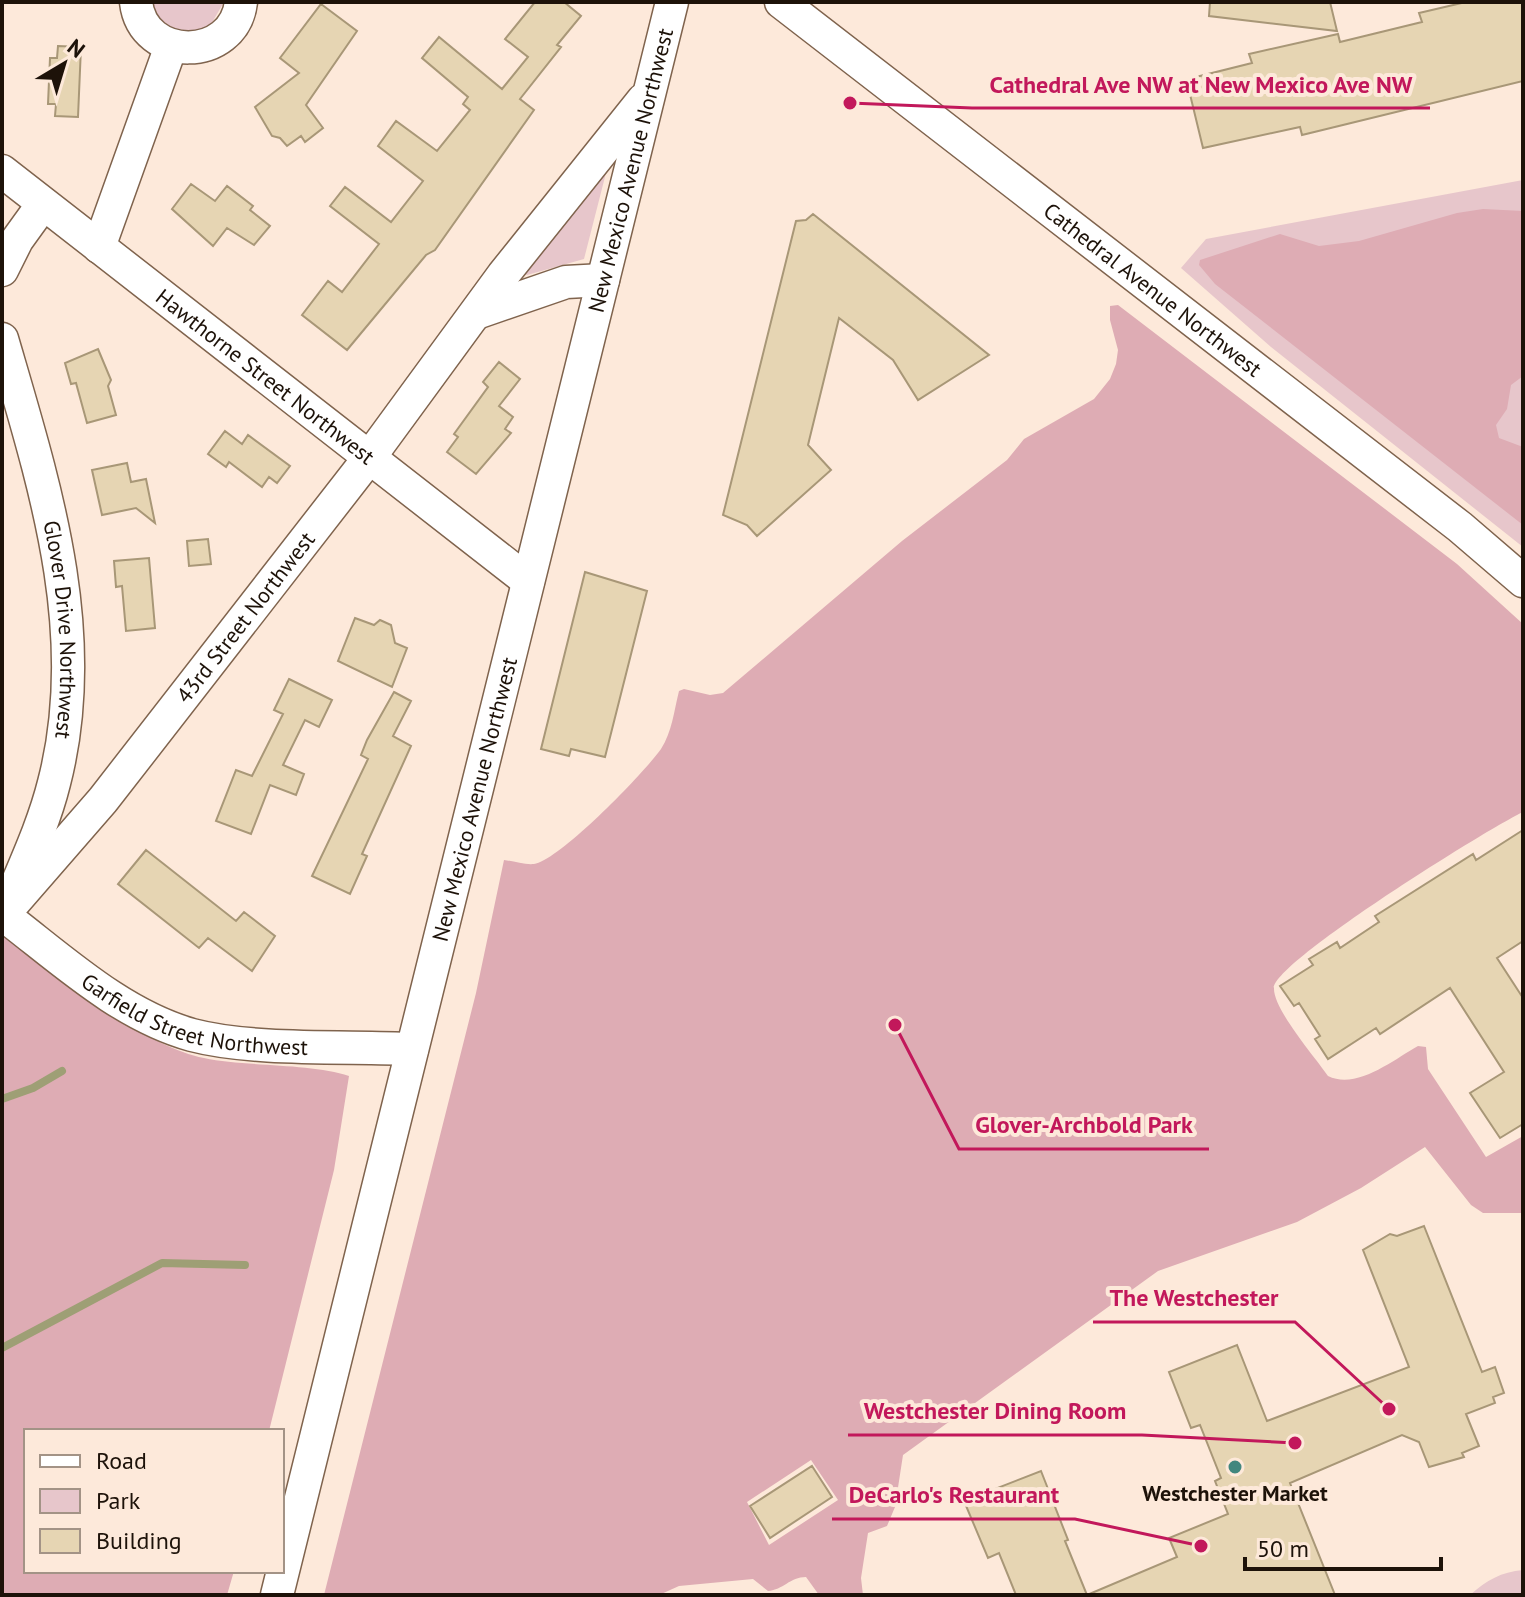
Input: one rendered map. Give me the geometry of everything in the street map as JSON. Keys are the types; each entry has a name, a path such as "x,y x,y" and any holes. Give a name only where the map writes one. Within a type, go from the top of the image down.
{"street":[{"path":"136,2 144,25 171,46 198,48 223,37 234,24 241,2"},
{"name":"New Mexico Avenue Northwest","path":"284,1567 672,2"},
{"name":"Cathedral Avenue Northwest","path":"781,2 1460,527 1523,581"},
{"path":"99,247 171,46"},
{"name":"43rd Street Northwest","path":"2,914 103,800 369,458 479,312 503,275 649,92"},
{"name":"Hawthorne Street Northwest","path":"2,171 528,581"},
{"path":"2,270 17,240 43,204"},
{"path":"479,312 566,282 603,280"},
{"name":"Glover Drive Northwest","path":"2,339 51,525 64,590 70,648 66,722 55,781 32,848 2,914"},
{"name":"Garfield Street Northwest","path":"2,914 111,996 191,1034 244,1042 412,1049"},
{"name":"New Mexico Avenue Northwest","path":"277,1595 282,1573"}],"green space":[{"path":"153,2 224,2 210,26 183,31 161,20"},
{"path":"607,169 584,259 527,275 523,273"},
{"path":"1523,180 1523,547 1271,347 1181,268 1206,239"},
{"path":"1523,1570 1523,1595 1470,1595 1495,1578"}],"shaded area":[{"path":"1483,209 1523,211 1523,376 1511,385 1507,409 1496,425 1499,438 1523,447 1523,525 1215,284 1199,265 1200,260 1280,234 1319,246 1359,241 1457,213"},
{"path":"1118,305 1457,564 1523,624 1523,812 1470,842 1344,925 1284,973 1274,988 1287,1020 1328,1076 1351,1079 1363,1076 1418,1046 1426,1047 1428,1069 1486,1157 1523,1136 1523,1213 1483,1213 1471,1205 1425,1147 1361,1188 1297,1222 1158,1271 903,1455 895,1507 887,1526 868,1533 861,1578 863,1595 819,1595 806,1577 768,1591 753,1579 679,1586 659,1595 324,1595 476,993 504,860 534,864 562,848 638,777 661,749 679,691 684,689 710,695 723,693 902,541 1007,460 1024,439 1094,399 1110,379 1116,364 1118,350 1110,320 1110,306","holes":["811,1460 838,1500 769,1545 747,1502"]},
{"path":"2,934 126,1024 179,1051 221,1061 317,1069 349,1076 334,1170 269,1429 24,1429 24,1573 233,1573 227,1595 2,1595"}],"building":[{"path":"535,2 564,2 581,16 520,99 534,110 435,250 426,255 347,350 302,315 328,281 342,292 379,244 330,206 345,187 391,222 423,181 378,146 396,121 437,151 470,110 463,104 468,97 422,58 439,37 502,89 528,57 505,39"},
{"path":"1210,2 1330,2 1337,31 1209,16"},
{"path":"1466,2 1523,2 1523,81 1302,135 1300,127 1203,148 1187,82 1196,77 1252,63 1249,54 1338,34 1340,42 1422,22 1419,13"},
{"path":"321,4 357,31 306,105 323,128 305,142 301,136 287,146 280,138 272,136 255,107 299,73 280,58"},
{"path":"58,46 81,47 78,117 55,116 56,104 48,104 50,58 57,58"},
{"path":"191,184 215,201 227,186 253,206 250,210 270,226 254,245 227,228 213,246 172,209"},
{"path":"813,214 989,355 918,400 893,360 839,318 808,445 831,470 757,536 747,525 723,515 796,221 806,220"},
{"path":"98,349 111,380 108,386 116,415 87,423 76,383 71,384 65,363"},
{"path":"499,362 520,379 499,406 513,417 505,429 511,433 476,474 447,452 458,437 454,434 488,387 483,382"},
{"path":"225,431 242,444 248,435 290,466 277,483 269,477 262,487 229,462 226,467 208,454"},
{"path":"127,463 131,482 146,479 155,523 136,508 102,515 92,470"},
{"path":"208,539 211,564 189,566 187,541"},
{"path":"149,558 155,628 126,631 122,586 116,587 114,561"},
{"path":"585,572 647,591 605,757 571,749 569,756 541,749"},
{"path":"355,618 374,625 380,620 391,625 395,643 407,648 392,687 338,661"},
{"path":"289,679 332,700 319,727 305,720 283,765 304,774 296,795 270,785 251,834 216,821 236,770 252,776 283,714 274,710"},
{"path":"394,692 411,701 393,736 411,746 362,854 367,856 350,894 312,876 368,759 361,755 367,740"},
{"path":"1523,830 1523,941 1497,958 1523,998 1523,1124 1500,1138 1470,1093 1504,1072 1450,988 1380,1034 1376,1028 1328,1059 1315,1039 1320,1036 1299,1003 1294,1006 1280,986 1313,965 1309,959 1337,942 1340,948 1379,922 1375,916 1473,854 1476,860"},
{"path":"146,850 236,921 244,912 275,936 252,971 208,938 199,948 118,884"},
{"path":"1424,1226 1482,1372 1495,1367 1504,1393 1493,1397 1495,1403 1466,1414 1479,1446 1462,1453 1464,1457 1429,1467 1419,1442 1402,1435 1290,1483 1335,1595 1087,1595 1177,1557 1169,1538 1228,1514 1215,1481 1221,1478 1200,1425 1191,1428 1169,1372 1237,1345 1267,1421 1409,1367 1363,1250 1390,1234 1397,1236"},
{"path":"812,1466 832,1497 770,1538 750,1506"},
{"path":"1041,1471 1087,1595 1016,1595 999,1553 988,1558 964,1501"}],"waterway":[{"path":"2,1099 33,1088 62,1071"},
{"path":"2,1348 162,1263 245,1265"}],"place":[{"name":"Cathedral Ave NW at New Mexico Ave NW","path":"850,103"},
{"name":"Glover-Archbold Park","path":"895,1025"},
{"name":"The Westchester","path":"1389,1409"},
{"name":"Westchester Dining Room","path":"1295,1443"},
{"name":"Westchester Market","path":"1235,1467"},
{"name":"DeCarlo's Restaurant","path":"1201,1546"}]}
